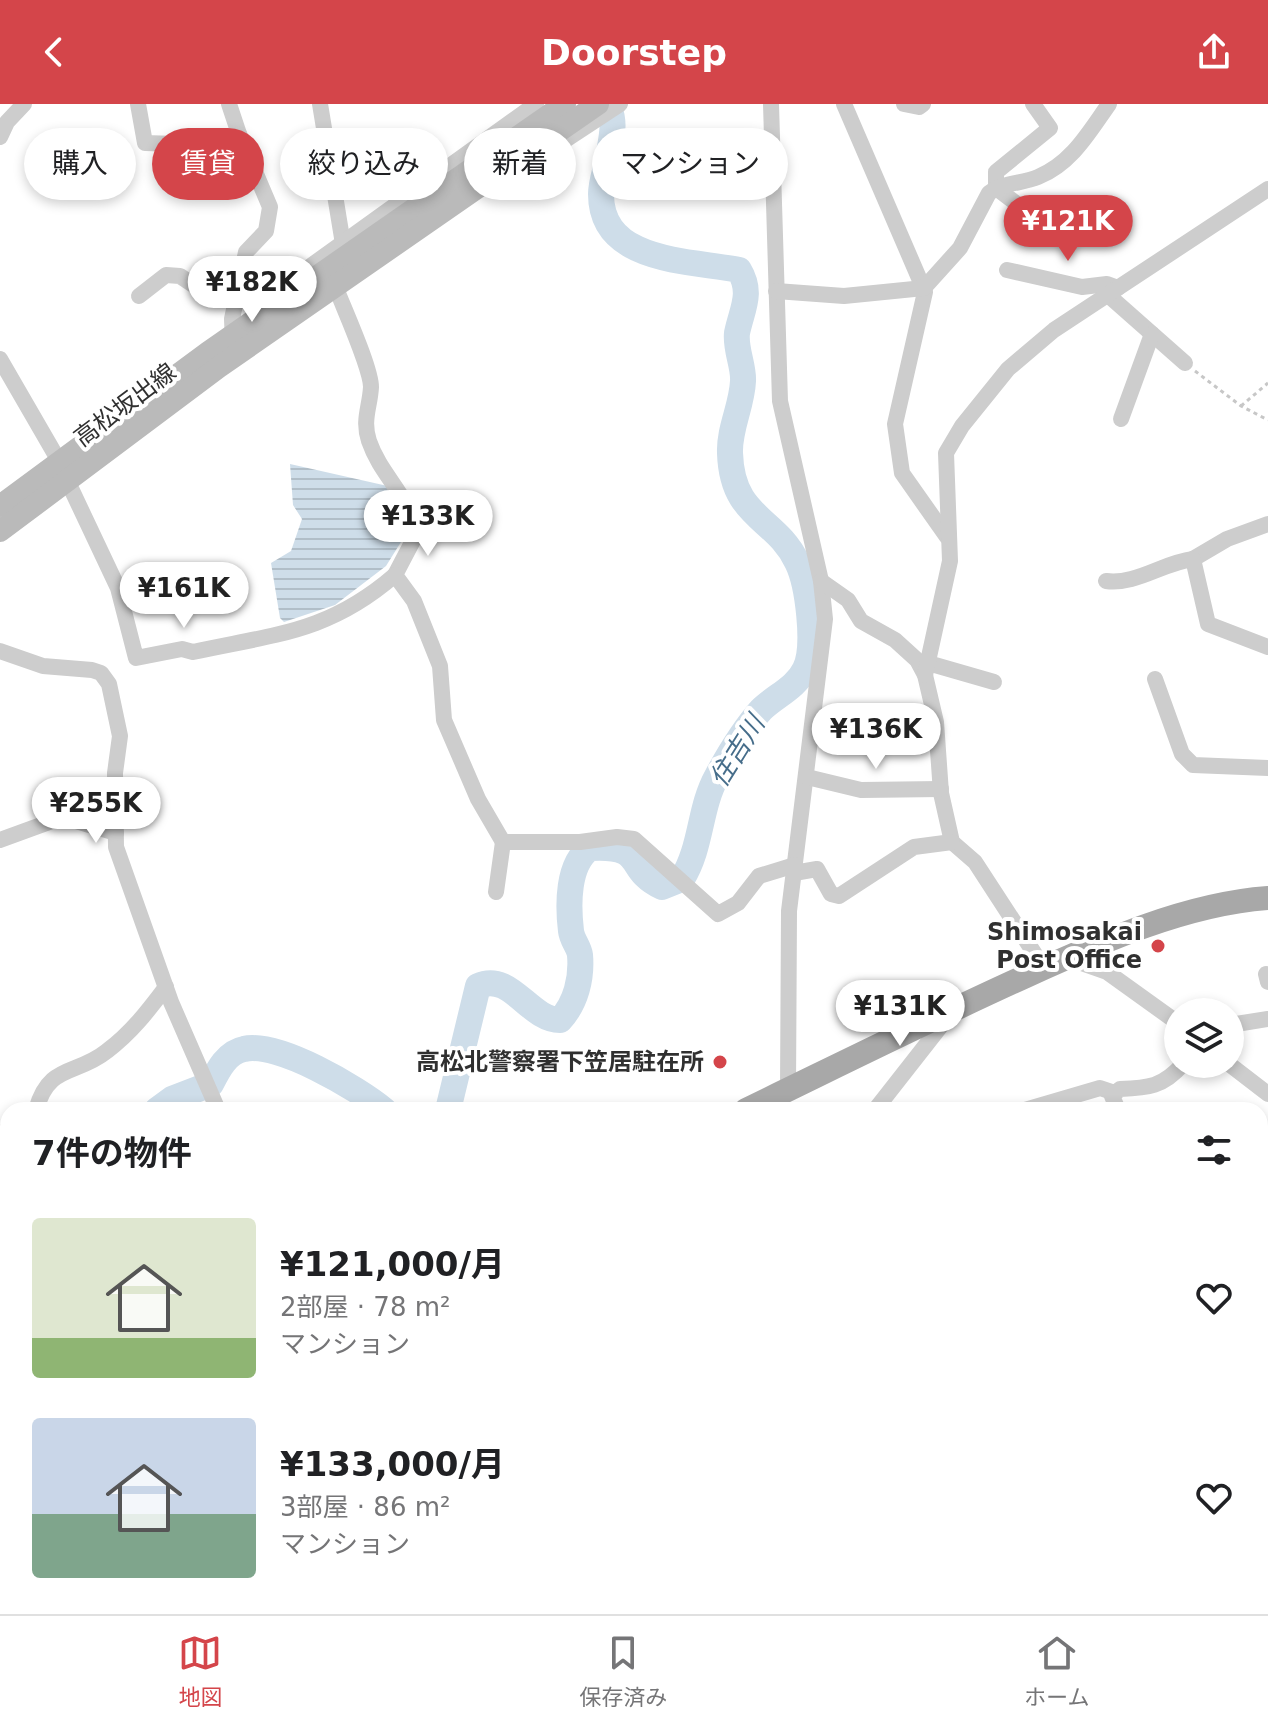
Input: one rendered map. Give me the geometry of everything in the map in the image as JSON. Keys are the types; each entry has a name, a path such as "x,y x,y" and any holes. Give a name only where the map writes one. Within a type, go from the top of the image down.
{"main road":[{"name":"高松坂出線","path":"234,345 275,305 555,112 598,104"},
{"name":"高松坂出線","path":"0,531 63,471 234,345 342,284 555,112"},
{"name":"高松坂出線","path":"0,506 63,471"},
{"path":"763,1102 1067,958 1171,918 1268,898"}],"street":[{"path":"0,137 7,122 24,104"},
{"path":"138,104 145,143 152,143"},
{"path":"229,104 237,128"},
{"path":"320,104 343,244"},
{"path":"0,359 63,471 118,588 136,658 182,649 193,652 289,633 338,616 365,601 395,575 417,533 408,501 383,470 369,442 364,418 371,385 342,284 366,273 620,104"},
{"path":"771,104 780,401 785,437 821,581 824,647 794,869 786,969 788,1090"},
{"path":"844,104 924,288 924,307 895,424 902,473 948,538"},
{"path":"904,104 919,107 923,104"},
{"path":"996,188 996,172 1050,128 1033,104"},
{"path":"776,291 844,296 924,288 960,248 989,193 996,188 1039,177 1073,155 1109,104"},
{"path":"275,305 289,283 343,244 555,112"},
{"path":"996,188 1055,233"},
{"path":"1044,968 975,862 952,842 941,789 936,722 927,669 950,561 946,453 962,426 1008,369 1054,330 1268,189"},
{"path":"234,345 235,294 246,252 266,231 270,207 264,193"},
{"path":"1007,270 1082,287 1107,284 1152,334 1185,363"},
{"path":"139,296 166,275 180,276 207,294 235,294"},
{"path":"1121,419 1152,334"},
{"path":"1106,581 1124,584 1170,562 1193,559 1227,539 1268,524"},
{"path":"1193,559 1208,624 1268,647"},
{"path":"395,575 414,601 440,666 444,720 478,799 503,842 496,892"},
{"path":"821,581 848,600 861,621 895,640 927,669 994,682"},
{"path":"0,651 43,666 92,670 101,673 109,684 120,736 115,773 116,847 166,987 201,1078 214,1102"},
{"path":"1155,679 1182,754 1193,765 1268,768"},
{"path":"807,777 861,790 941,789"},
{"path":"0,840 63,817 116,833"},
{"path":"503,842 634,839 718,914 738,903 759,876 794,869 817,869 831,894 839,896 914,847 952,842"},
{"path":"1067,958 1107,972 1164,1013"},
{"path":"39,1102 43,1090 54,1076 65,1068 86,1066 132,1030 166,987"},
{"path":"882,1102 954,1009"},
{"path":"1244,1023 1268,1019"},
{"path":"1244,1076 1268,1094"},
{"path":"1052,1102 1100,1088 1116,1102 1120,1089 1147,1089 1167,1078"}],"path":[{"path":"1185,363 1241,406 1268,420"},
{"path":"1241,406 1268,383"}],"water":[{"path":"290,464 392,487 405,510 401,542 386,566 335,605 284,622 280,618 271,563 291,551 302,519 293,505"}],"waterway":[{"name":"住吉川","path":"450,1102 478,986 490,983 500,985 549,1018 560,1020 570,1006 577,990 580,964 569,910 573,875 582,855 590,848 621,850 650,880 662,887 682,879 689,867 711,788 722,768 755,717 801,676 808,659 809,616 797,562 778,535 747,505 738,492 733,475 730,444 743,381 737,339 746,294 743,278 739,270 652,254 632,246 616,234 605,217 601,194 612,130 612,117 607,104"},
{"name":"住吉川","path":"168,1102 211,1084 224,1062 238,1051 259,1048 317,1068 373,1102"}],"place":[{"name":"Shimosakai Post Office","path":"1158,946"},
{"name":"高松北警察署下笠居駐在所","path":"720,1062"}]}
